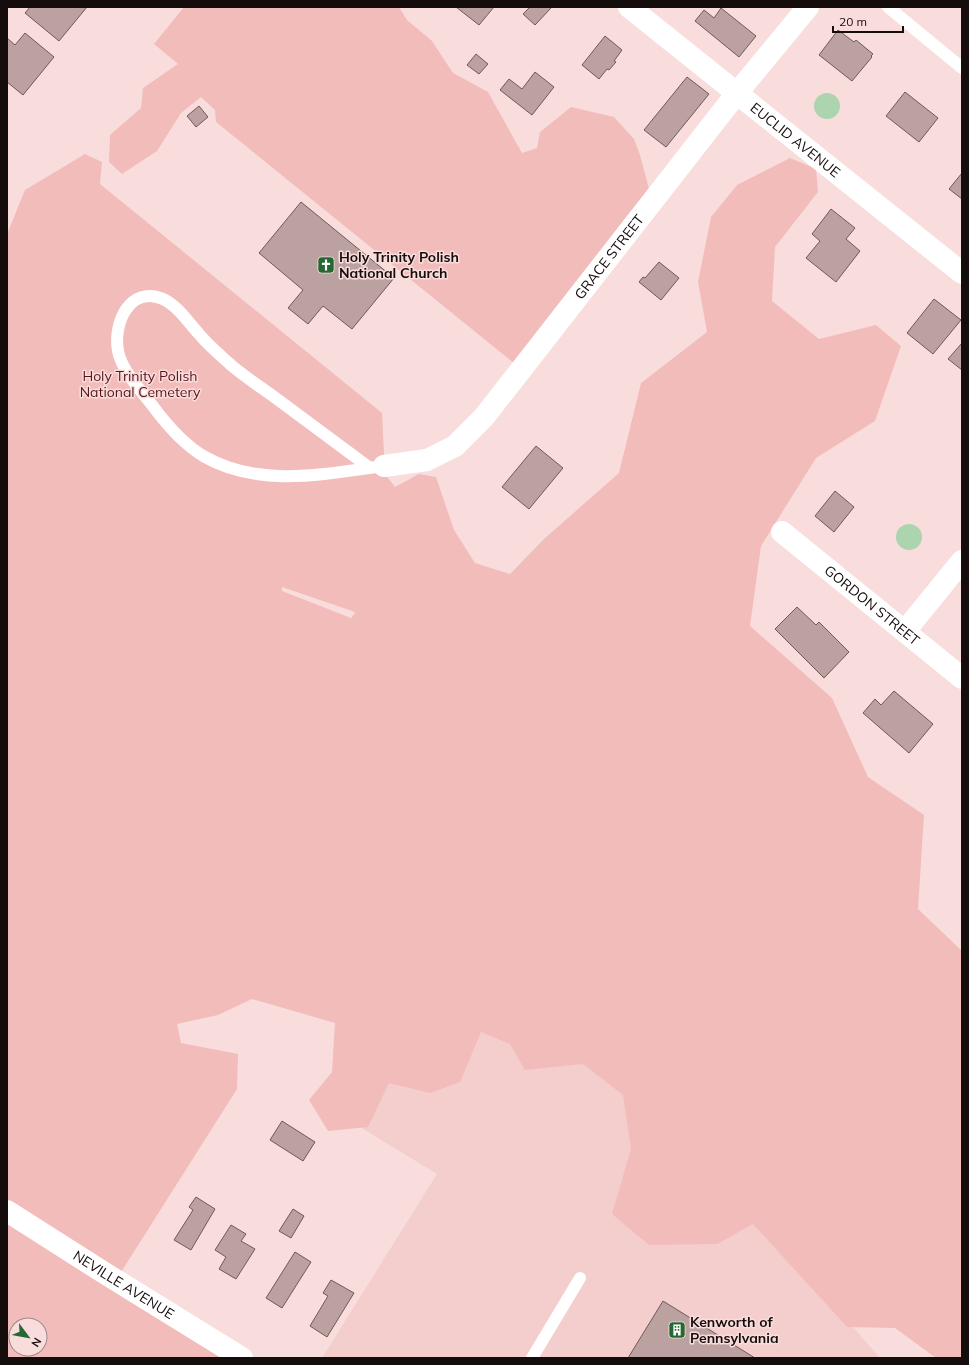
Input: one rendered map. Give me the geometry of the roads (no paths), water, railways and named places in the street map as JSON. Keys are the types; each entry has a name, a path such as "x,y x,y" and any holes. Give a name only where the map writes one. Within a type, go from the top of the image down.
{"street":[{"name":"EUCLID AVENUE","path":"629,7 962,273"},
{"name":"GRACE STREET","path":"377,467 427,460 455,446 484,417 737,93 808,7"},
{"name":"GORDON STREET","path":"782,532 962,678"},
{"path":"905,632 962,561"},
{"name":"NEVILLE AVENUE","path":"7,1211 242,1358"}],"lane":[{"path":"888,7 962,68"},
{"path":"148,296 163,299 179,310 200,336 231,365 377,467 309,476 276,476 246,473 205,457 191,448 166,423 134,382 122,363 118,350 117,334 120,321 126,308 135,300 148,296"},
{"path":"532,1358 580,1278"}],"place":[{"name":"Holy Trinity Polish National Church","path":"326,265"},
{"name":"Kenworth of Pennsylvania","path":"677,1330"}],"park label":[{"name":"Holy Trinity Polish National Cemetery","path":"140,384"}]}
